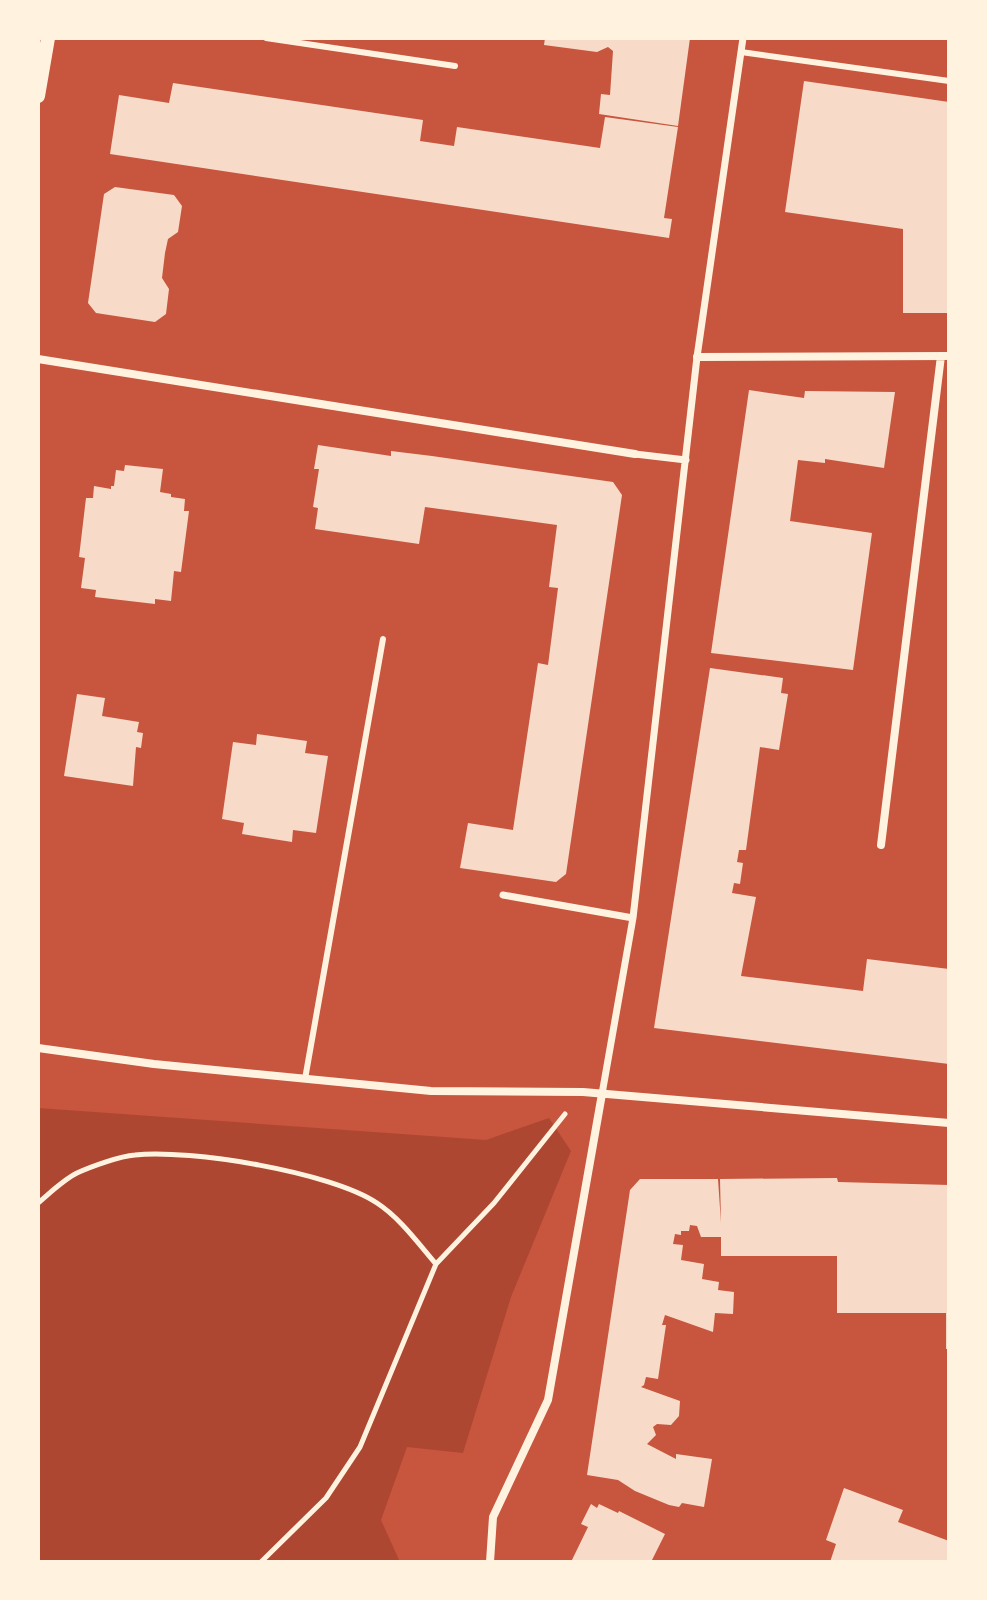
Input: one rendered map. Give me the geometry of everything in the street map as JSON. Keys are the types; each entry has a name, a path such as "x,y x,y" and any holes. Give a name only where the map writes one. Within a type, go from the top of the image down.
{"street":[{"path":"38,96 48,38"},
{"path":"490,1562 493,1517 548,1400 633,918 697,357 743,38"},
{"path":"697,357 945,356 881,845"},
{"path":"38,359 686,460"},
{"path":"503,895 633,918"},
{"path":"38,1048 154,1064 431,1091 583,1092 949,1123"}],"lane":[{"path":"266,38 455,66"},
{"path":"741,52 949,81"},
{"path":"305,1079 383,639"}],"path":[{"path":"261,1562 326,1498 360,1447 436,1264 494,1203 583,1092"},
{"path":"38,1203 76,1174 133,1155 191,1156 231,1162 346,1186 379,1204 436,1264"}],"shaded area":[{"path":"38,1108 486,1140 549,1118 571,1151 511,1297 463,1453 407,1447 381,1520 400,1562 38,1562"}],"building":[{"path":"545,38 690,38 678,126 599,114 601,94 610,95 613,51 608,47 597,52 544,45"},
{"path":"804,81 949,102 949,313 903,313 903,229 785,212"},
{"path":"173,83 423,120 420,141 454,146 457,127 600,148 605,117 678,127 664,218 672,219 669,238 110,154 119,95 169,103"},
{"path":"115,187 174,195 182,206 178,232 168,239 165,253 162,278 169,289 166,314 155,322 96,313 88,303 104,194"},
{"path":"749,390 804,398 805,391 895,392 884,468 825,459 825,463 798,460 790,521 872,533 853,670 711,653"},
{"path":"318,445 391,456 391,451 432,456 613,482 622,495 566,874 556,882 460,868 468,823 513,830 538,663 548,665 558,588 549,587 557,525 425,507 419,544 315,529 318,508 313,507 319,469 314,469"},
{"path":"125,465 163,469 160,492 185,499 184,511 189,511 181,572 174,571 171,601 155,599 155,604 95,597 96,590 81,588 85,558 79,557 86,498 93,498 94,486 111,489 116,470 124,471"},
{"path":"710,668 783,678 781,693 788,694 779,750 760,747 746,850 739,850 737,862 743,863 740,884 734,883 732,893 756,897 741,976 863,991 867,959 949,969 949,1064 654,1028"},
{"path":"77,694 105,698 102,716 139,722 137,732 143,733 141,748 136,747 133,786 64,776"},
{"path":"257,734 307,741 305,753 328,756 316,833 293,830 292,842 242,834 244,823 222,819 233,742 256,745"},
{"path":"837,1178 838,1182 949,1185 949,1349 946,1349 946,1313 837,1313 837,1256 721,1256 721,1237 701,1237 697,1226 690,1225 689,1231 675,1234 673,1244 683,1245 681,1260 704,1264 702,1279 719,1282 718,1290 734,1292 733,1314 715,1313 713,1332 665,1315 658,1379 646,1377 641,1387 680,1401 679,1416 671,1425 657,1424 653,1427 656,1435 647,1444 676,1459 676,1454 712,1459 704,1507 682,1503 679,1507 669,1505 618,1480 587,1475 630,1190 640,1179 718,1179 721,1223 720,1179"},
{"path":"844,1488 903,1510 898,1522 949,1541 949,1562 830,1562 836,1544 826,1540"},
{"path":"591,1504 597,1508 599,1504 619,1511 665,1534 652,1560 656,1562 571,1562 588,1527 581,1524"}]}
